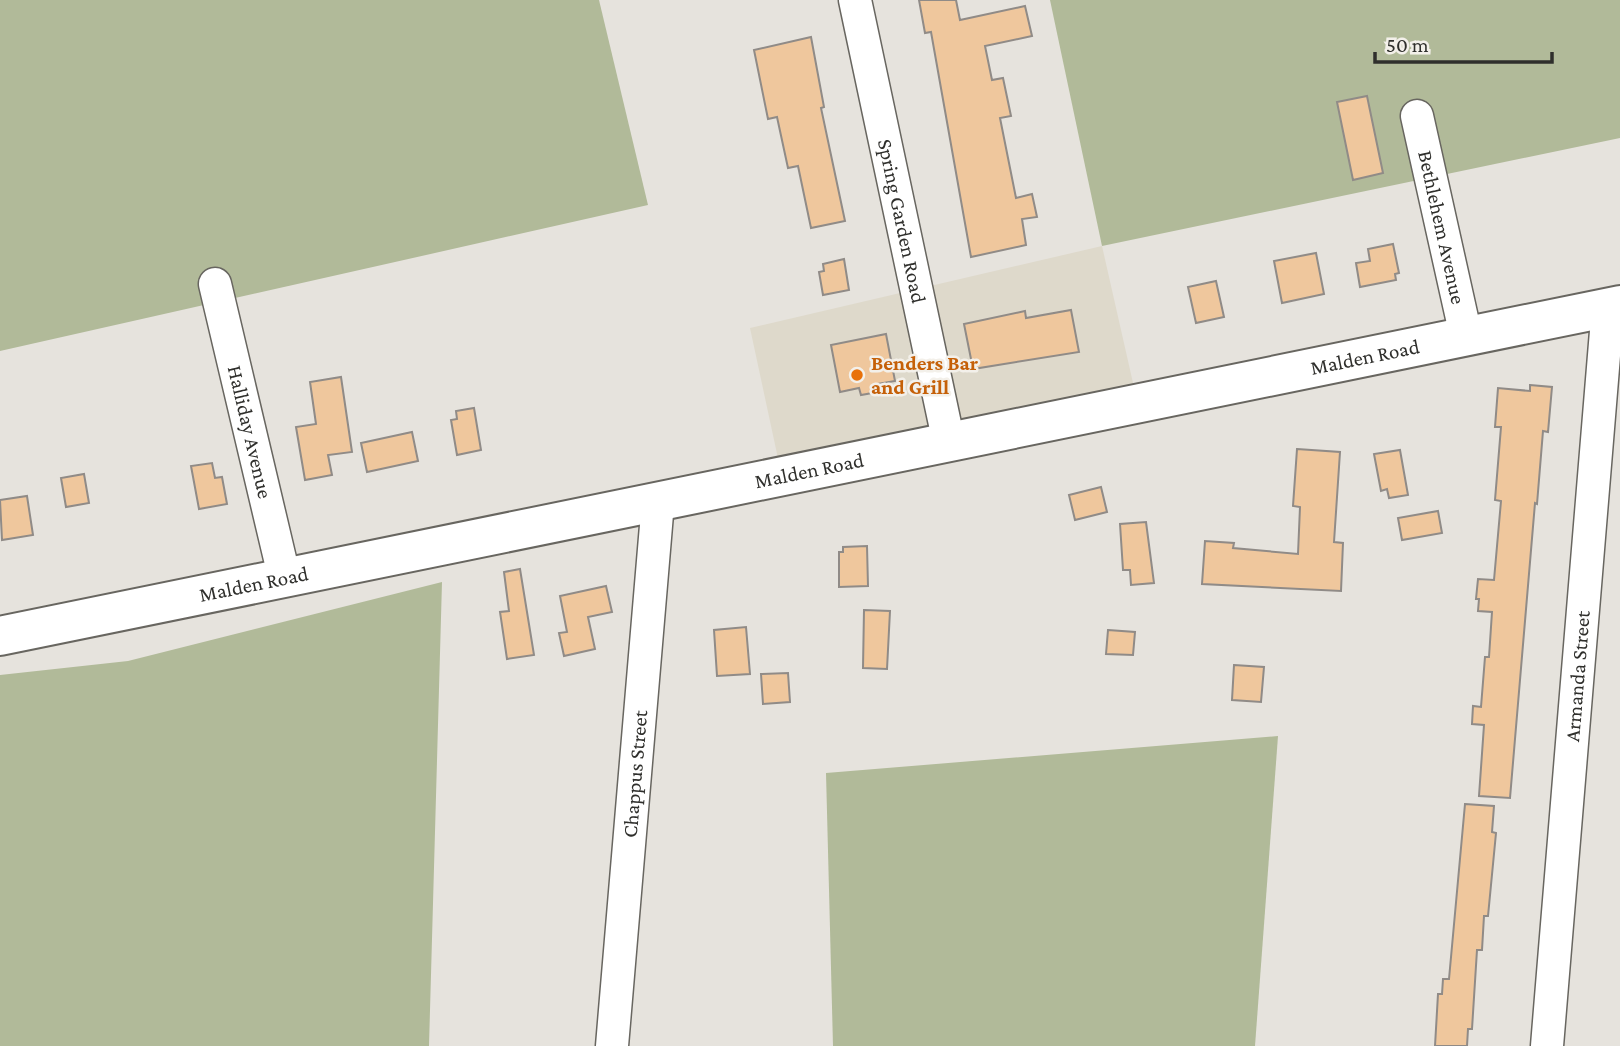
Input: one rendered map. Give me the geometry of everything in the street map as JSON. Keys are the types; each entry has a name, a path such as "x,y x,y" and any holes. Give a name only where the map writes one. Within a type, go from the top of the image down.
{"main road":[{"name":"Malden Road","path":"0,636 285,580 1614,306"}],"street":[{"name":"Spring Garden Road","path":"855,0 949,443"},
{"name":"Bethlehem Avenue","path":"1417,116 1466,336"},
{"name":"Halliday Avenue","path":"215,284 285,580"},
{"name":"Armanda Street","path":"1547,1046 1614,306"},
{"name":"Chappus Street","path":"612,1046 658,502"}],"shaded area":[{"path":"1102,246 1138,405 782,477 750,328"}],"green space":[{"path":"0,0 599,0 648,205 0,351"},
{"path":"1050,0 1620,0 1620,138 1102,246"},
{"path":"442,582 429,1046 0,1046 0,675 128,661"},
{"path":"1278,736 1255,1046 833,1046 826,773"}],"building":[{"path":"919,0 956,0 960,20 1025,6 1032,36 985,46 992,80 1003,78 1011,116 1000,118 1016,198 1032,194 1037,217 1022,219 1026,245 971,257 931,32 925,33"},
{"path":"811,37 824,107 821,108 845,221 811,228 798,166 788,168 777,117 768,119 754,50"},
{"path":"1367,96 1383,173 1353,180 1337,102"},
{"path":"1393,244 1399,273 1395,274 1396,280 1360,287 1356,263 1370,261 1368,249"},
{"path":"1316,253 1324,294 1282,303 1274,261"},
{"path":"844,259 849,290 823,295 819,272 824,271 823,264"},
{"path":"1216,281 1224,317 1196,323 1188,287"},
{"path":"1071,310 1079,352 973,369 964,324 1025,311 1026,318"},
{"path":"886,334 895,381 877,384 878,392 861,395 859,388 840,392 831,345"},
{"path":"341,377 352,452 328,455 332,475 305,480 296,427 316,424 310,382"},
{"path":"1530,385 1552,387 1548,432 1543,431 1537,504 1535,503 1510,798 1479,796 1484,725 1472,724 1473,706 1481,707 1485,657 1489,657 1492,612 1478,611 1479,599 1476,599 1478,579 1494,580 1501,501 1495,500 1501,427 1495,427 1498,388 1530,391"},
{"path":"474,408 481,450 457,455 451,420 457,419 456,411"},
{"path":"412,432 418,461 367,472 361,443"},
{"path":"1297,449 1340,452 1334,542 1343,543 1341,591 1202,584 1205,541 1234,543 1233,548 1298,554 1300,507 1293,506"},
{"path":"1400,450 1408,495 1389,498 1387,489 1381,491 1374,454"},
{"path":"212,463 215,478 222,477 227,504 199,509 191,466"},
{"path":"84,474 89,503 66,507 61,478"},
{"path":"1101,487 1107,512 1075,520 1069,495"},
{"path":"27,496 33,535 2,540 0,500"},
{"path":"1438,511 1442,533 1402,540 1398,518"},
{"path":"1146,522 1154,583 1131,585 1130,570 1123,570 1120,524"},
{"path":"867,546 868,586 839,587 839,552 843,552 843,547"},
{"path":"520,569 534,655 507,659 500,612 509,611 504,572"},
{"path":"606,586 612,612 588,617 595,649 564,656 559,633 567,632 560,596"},
{"path":"864,610 890,611 887,669 863,668"},
{"path":"746,627 750,674 717,676 714,630"},
{"path":"1108,630 1135,632 1133,655 1106,654"},
{"path":"1234,665 1264,667 1261,702 1232,700"},
{"path":"788,673 790,702 763,704 761,674"},
{"path":"1465,804 1494,806 1492,832 1496,833 1488,916 1484,916 1482,950 1477,950 1472,1029 1468,1029 1467,1046 1435,1046 1438,994 1442,994 1443,979 1449,979"}],"place":[{"name":"Benders Bar and Grill","path":"857,375"}]}
